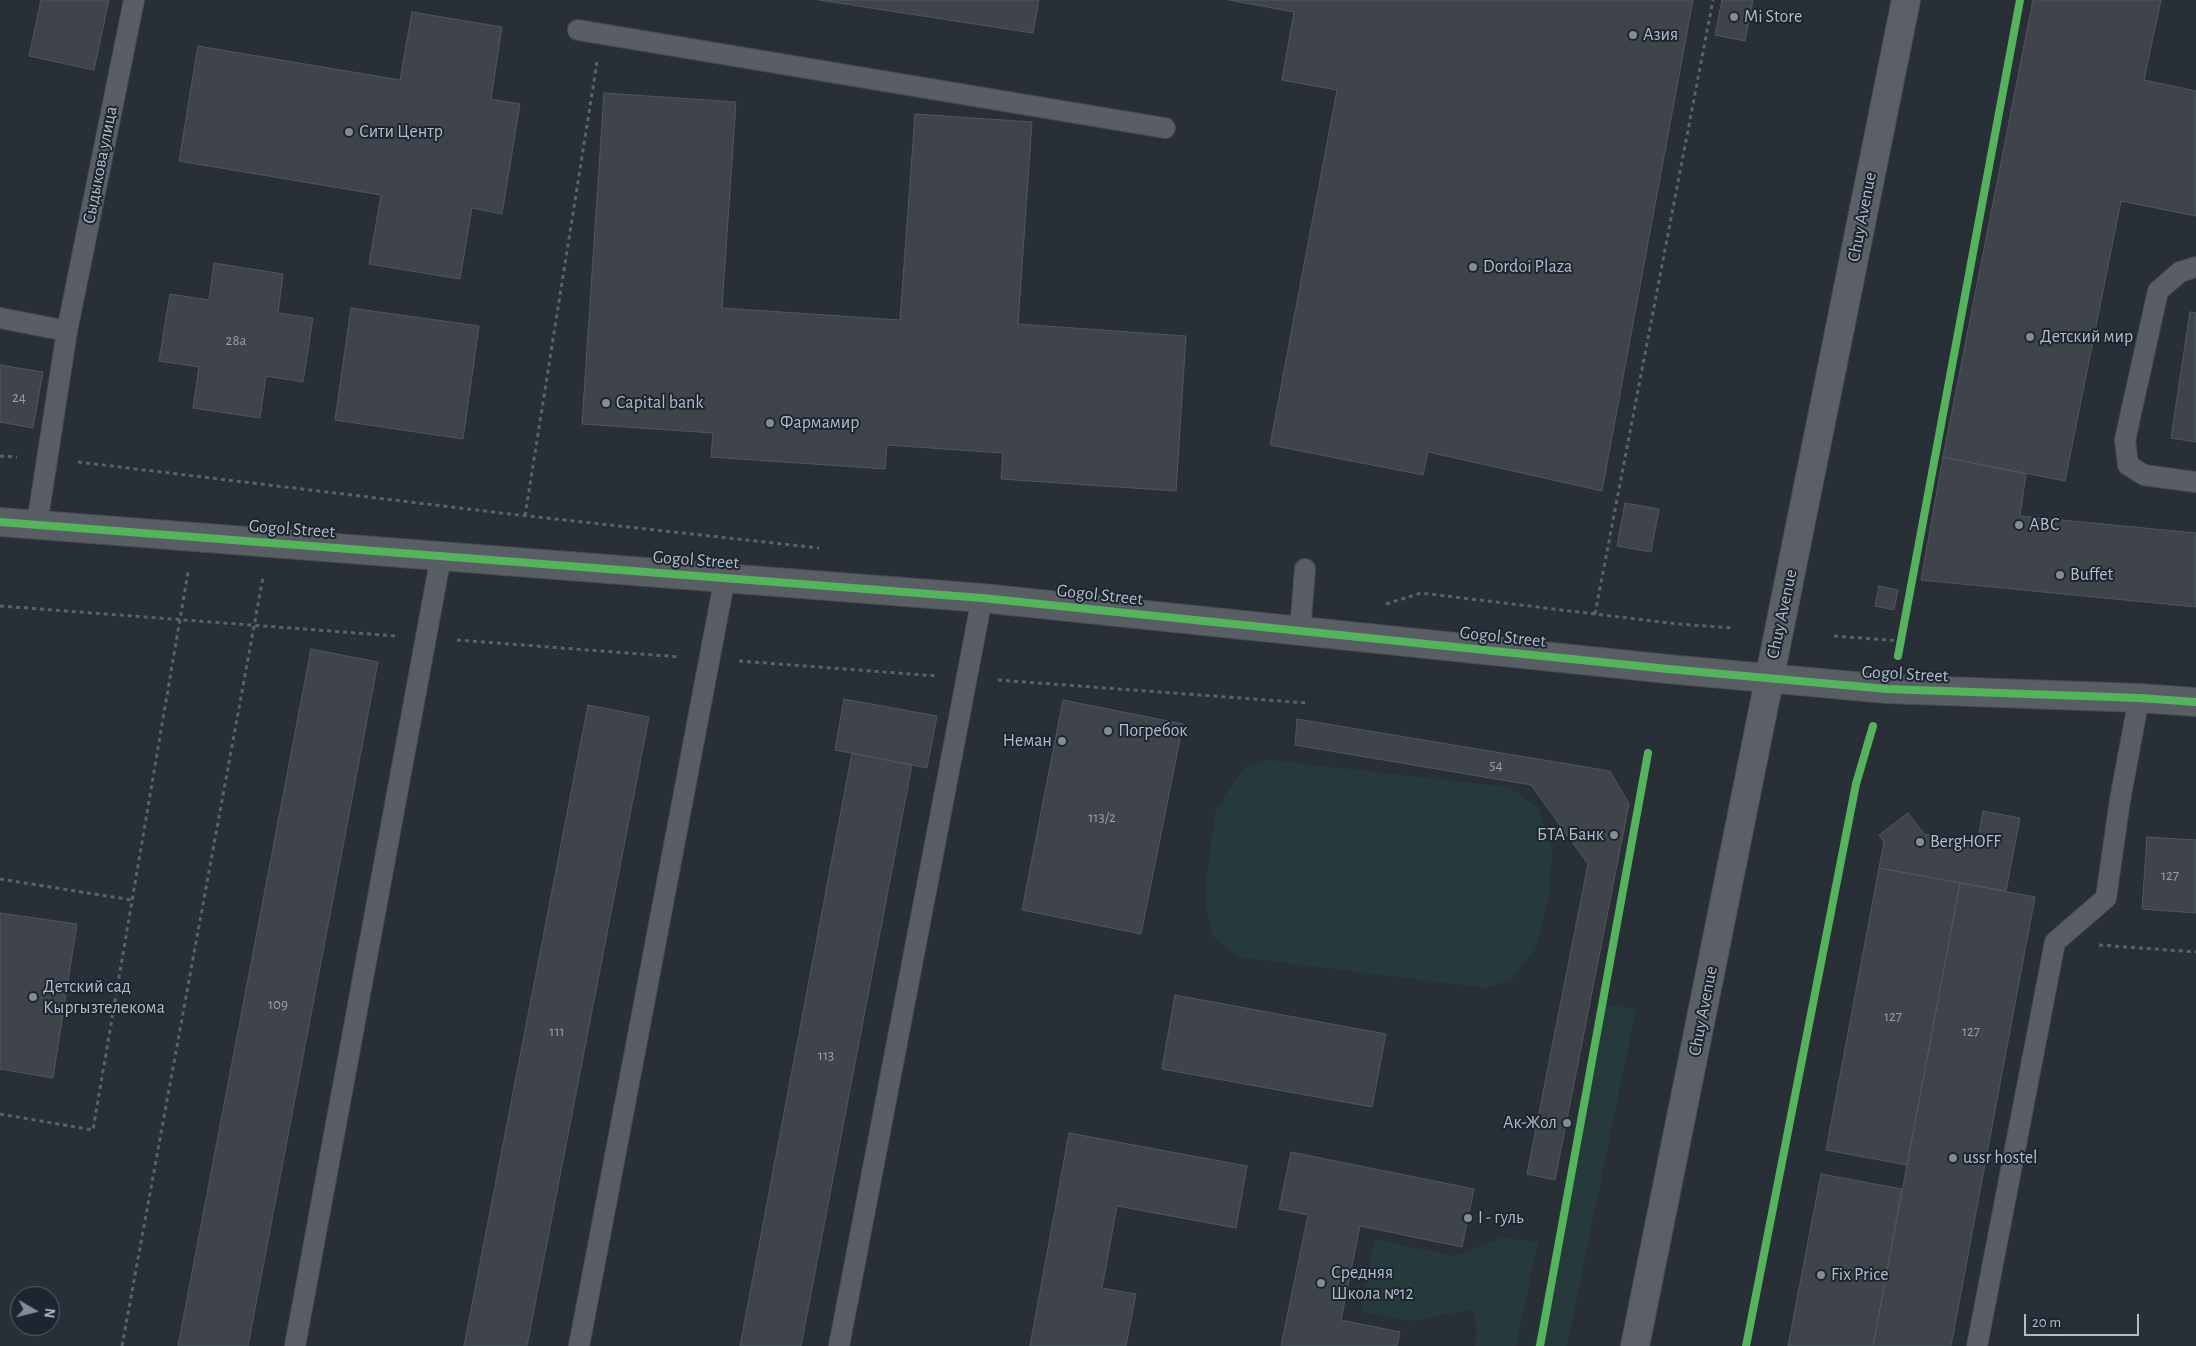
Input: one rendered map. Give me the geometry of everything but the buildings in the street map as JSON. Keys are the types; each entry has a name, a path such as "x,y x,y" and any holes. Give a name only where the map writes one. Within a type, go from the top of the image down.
{"main road":[{"name":"Chuy Avenue","path":"1635,1346 1906,0"}],"street":[{"name":"Gogol Street","path":"0,522 982,598 1769,679 1887,689 2139,698 2196,702"}],"lane":[{"name":"Сыдыкова улица","path":"37,524 67,331 134,0"},
{"path":"578,30 1165,128"},
{"path":"2196,267 2180,272 2158,291 2126,440 2128,464 2144,475 2196,482"},
{"path":"0,318 67,331"},
{"path":"295,1346 441,556"},
{"path":"1300,631 1306,569"},
{"path":"578,1346 725,577"},
{"path":"839,1346 982,598"},
{"path":"1977,1346 2055,942 2106,898 2120,800 2139,698"}],"path":[{"path":"1595,614 1713,0"},
{"path":"525,516 601,34"},
{"path":"47,459 820,549"},
{"path":"0,1114 93,1130 194,536"},
{"path":"122,1346 270,542"},
{"path":"1377,607 1421,593 1733,628"},
{"path":"0,606 1307,704"},
{"path":"1834,636 1900,645 1903,632"},
{"path":"0,879 132,900"},
{"path":"2055,942 2196,952"}],"green space":[{"path":"1269,760 1509,787 1538,808 1552,851 1549,898 1535,949 1512,979 1486,988 1238,957 1213,937 1207,912 1206,880 1215,814 1229,789 1245,767"},
{"path":"1604,1004 1636,1010 1567,1346 1534,1346"},
{"path":"1502,1238 1538,1242 1516,1346 1475,1346 1477,1327 1472,1309 1412,1321 1361,1312 1374,1239 1454,1256"}],"cycle path":[{"path":"1898,656 2020,0"},
{"path":"0,522 982,598 1668,669 1887,689 2139,698 2196,702"},
{"path":"1746,1346 1856,784 1873,726"},
{"path":"1540,1346 1648,753"}],"place":[{"name":"Mi Store","path":"1734,17"},
{"name":"Азия","path":"1633,35"},
{"name":"Сити Центр","path":"349,132"},
{"name":"Dordoi Plaza","path":"1473,267"},
{"name":"Детский мир","path":"2030,337"},
{"name":"Capital bank","path":"606,403"},
{"name":"Фармамир","path":"770,423"},
{"name":"АВС","path":"2019,525"},
{"name":"Buffet","path":"2060,575"},
{"name":"Погребок","path":"1108,731"},
{"name":"Неман","path":"1062,741"},
{"name":"БТА Банк","path":"1614,835"},
{"name":"BergHOFF","path":"1920,842"},
{"name":"Детский сад Кыргызтелекома","path":"33,997"},
{"name":"Ак-Жол","path":"1567,1123"},
{"name":"ussr hostel","path":"1953,1158"},
{"name":"I - гуль","path":"1468,1218"},
{"name":"Fix Price","path":"1821,1275"},
{"name":"Средняя Школа №12","path":"1321,1283"}]}
